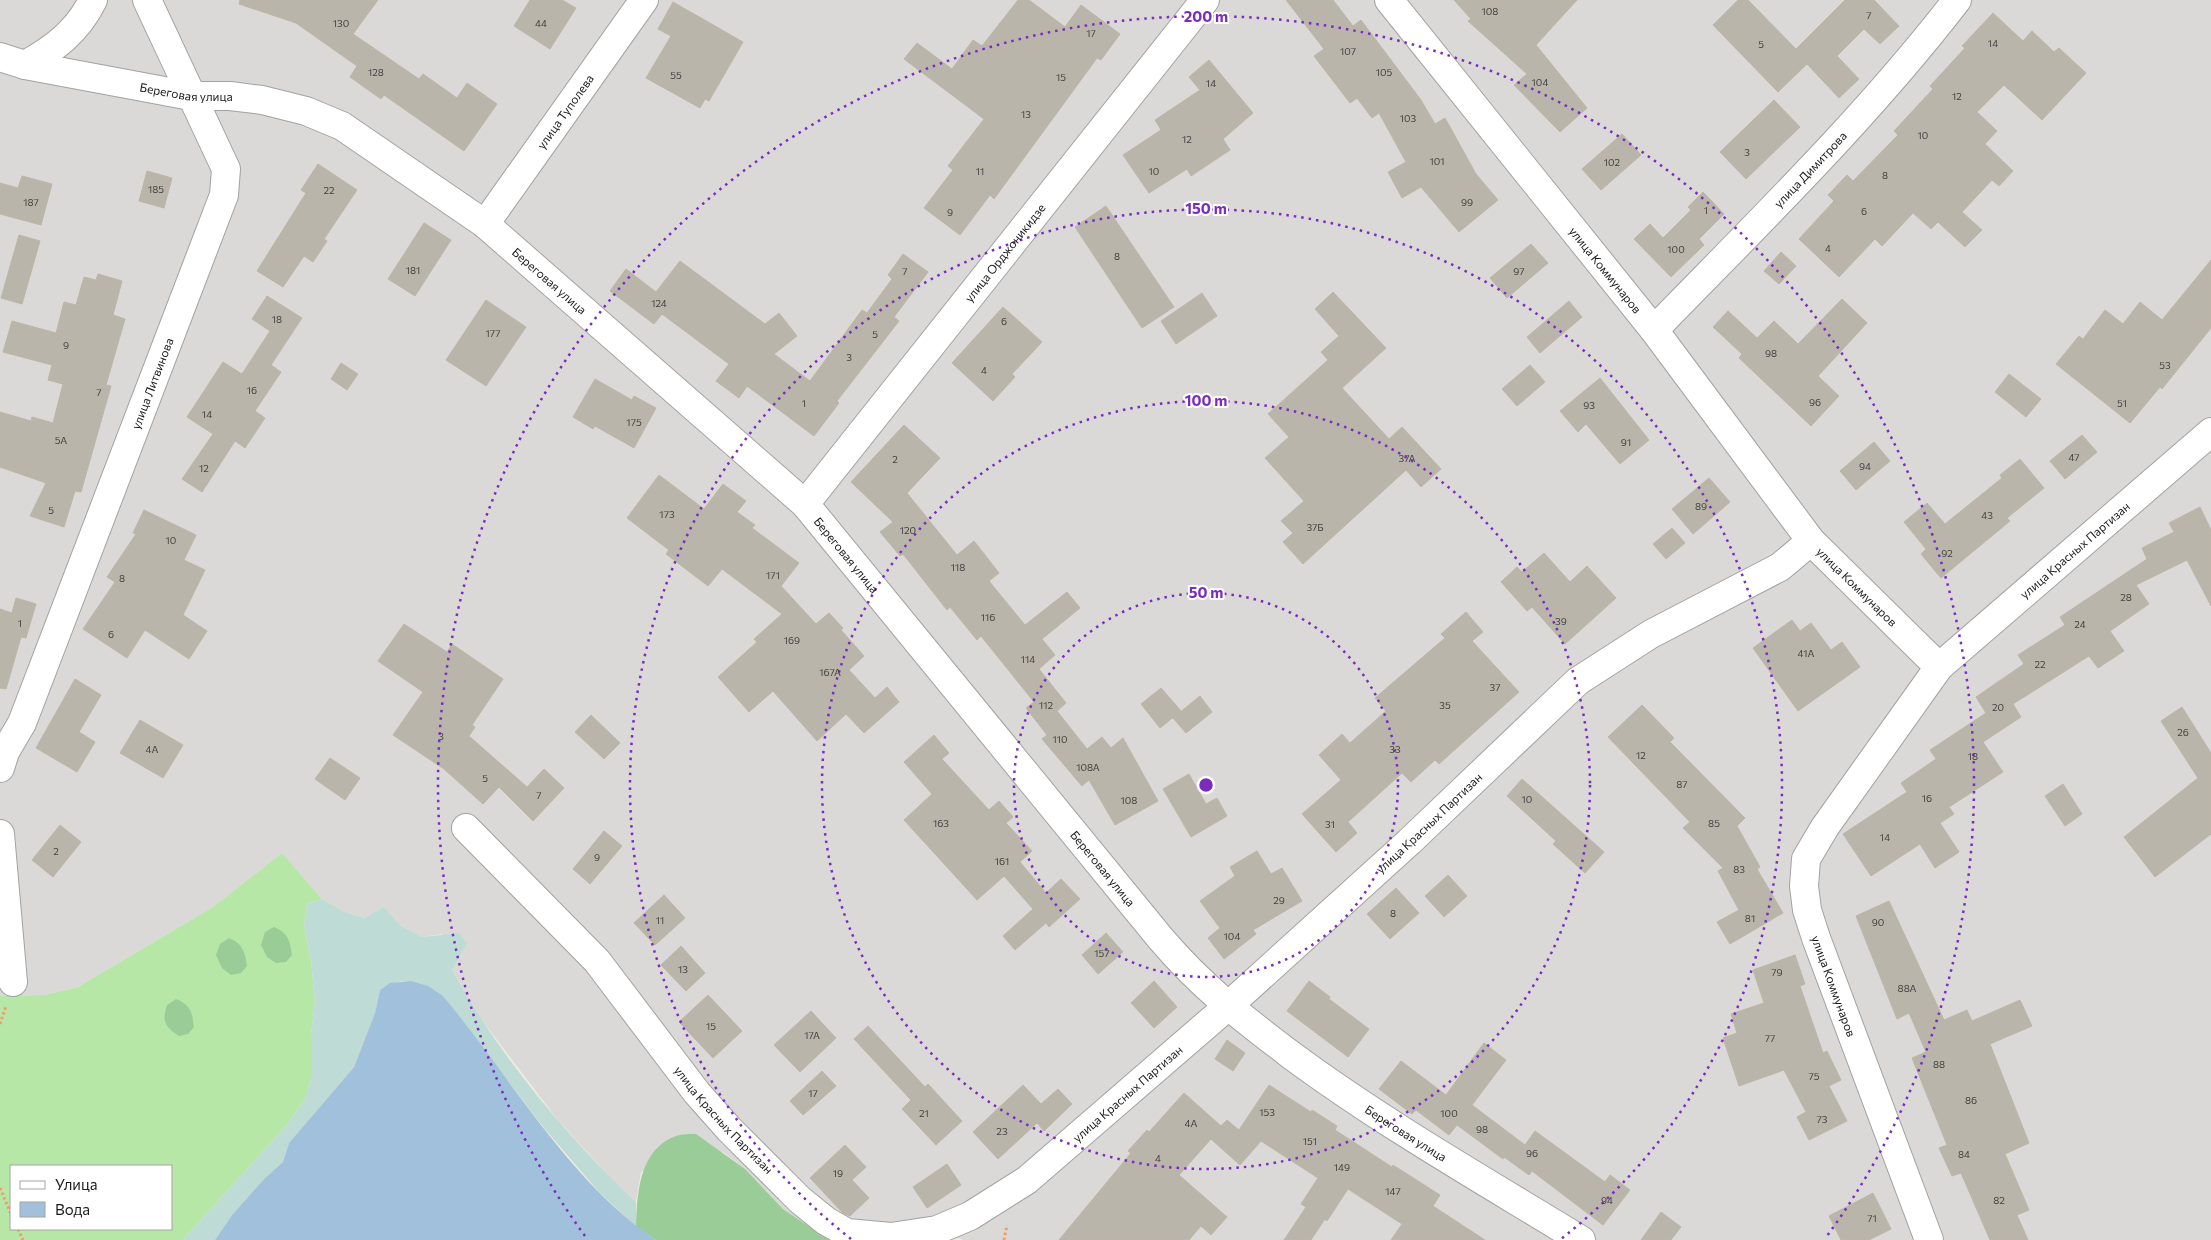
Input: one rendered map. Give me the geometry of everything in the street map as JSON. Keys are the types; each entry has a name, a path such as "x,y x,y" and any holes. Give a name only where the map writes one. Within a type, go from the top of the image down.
{"street":[{"path":"12,61 51,51 69,35 87,12 93,0"},
{"name":"улица Литвинова","path":"0,768 5,752 26,714 224,195 226,169 147,0"},
{"name":"улица Туполева","path":"485,224 644,0"},
{"name":"улица Орджоникидзе","path":"805,504 1205,0"},
{"name":"улица Коммунаров","path":"1389,0 1654,330 1812,541 1939,667 1825,827 1806,859 1804,886 1807,910 1816,938 1929,1240"},
{"name":"улица Димитрова","path":"1654,330 1835,143 1930,35 1957,0"},
{"name":"Береговая улица","path":"12,61 191,96 230,96 262,100 306,111 342,126 485,224 805,504 1161,939 1199,982 1227,1007 1334,1087 1383,1120 1581,1240"},
{"name":"улица Красных Партизан","path":"1939,667 2211,432"},
{"name":"улица Красных Партизан","path":"466,828 597,961 672,1063 729,1128 800,1200 826,1221 848,1233 891,1237 937,1230 970,1216 1000,1199 1027,1180 1227,1007 1409,842 1578,681 1651,634 1780,568 1812,541"},
{"path":"0,834 13,982"}],"path":[{"path":"0,1188 10,1212"}],"shaded area":[{"path":"0,0 2211,0 2211,1240 963,1240 959,1238 946,1240 829,1240 783,1209 745,1169 723,1152 641,1172 636,1202 557,1119 472,1007 452,970 467,944 441,934 422,937 401,926 384,907 364,918 343,911 322,899 282,853 213,907 78,987 45,995 0,996"},
{"path":"322,899 343,911 364,918 384,907 401,926 422,937 459,933 467,944 452,970 470,1001 490,1032 535,1093 584,1150 636,1202 636,1227 599,1192 544,1128 442,995 419,983 403,981 388,985 380,990 375,1013 354,1067 289,1143 283,1162 264,1179 232,1215 215,1240 183,1240 285,1127 305,1099 311,1079 311,1035 315,1002 311,960 304,926 307,904"}],"green space":[{"path":"282,853 322,899 307,904 304,926 311,960 315,1002 311,1035 311,1079 305,1099 285,1127 183,1240 0,1240 0,996 45,995 78,987 213,907"},
{"path":"274,927 282,932 289,941 292,955 286,962 276,963 267,957 261,945 265,932"},
{"path":"229,938 242,949 247,966 241,973 231,975 222,968 216,955 220,944"},
{"path":"176,999 185,1004 190,1010 194,1027 188,1034 179,1036 165,1023 167,1005"},
{"path":"696,1134 745,1169 783,1209 829,1240 656,1240 636,1227 637,1201 642,1174 654,1151 664,1142 678,1135"}],"water":[{"path":"411,981 428,986 442,995 567,1157 624,1216 656,1240 215,1240 232,1215 264,1179 283,1162 289,1143 354,1067 375,1013 380,990 390,983"}],"building":[{"path":"240,0 378,0 353,34 419,79 423,74 457,98 467,83 497,104 464,151 384,95 381,99 350,77 357,66 296,23 239,4"},
{"path":"530,0 562,0 576,8 550,49 514,26"},
{"path":"1018,0 1029,0 1065,27 1081,5 1120,34 1101,60 1097,58 994,199 990,195 960,235 924,208 953,170 948,166 984,119 904,59 917,43 952,69 973,40 982,46"},
{"path":"1286,0 1333,0 1353,26 1361,20 1421,100 1435,124 1445,118 1476,174 1498,200 1459,232 1421,187 1402,198 1388,172 1406,162 1379,113 1372,118 1357,98 1350,103 1314,56 1324,49"},
{"path":"1454,0 1577,0 1536,45 1587,108 1560,132 1514,85 1527,74 1468,21 1471,19"},
{"path":"1738,0 1748,0 1796,49 1845,0 1874,0 1899,26 1880,44 1864,29 1837,56 1859,79 1839,98 1807,64 1778,92 1713,25"},
{"path":"673,2 743,42 709,101 705,99 700,108 646,78 671,36 658,29"},
{"path":"1993,13 2023,41 2032,31 2054,52 2059,48 2086,73 2042,120 2004,85 1977,112 1997,131 1985,144 2013,171 1999,186 1992,180 1962,212 1982,230 1965,247 1938,222 1931,229 1913,213 1882,246 1875,239 1839,277 1799,239 1834,201 1828,195 1847,175 1853,181 1898,135 1894,131 1933,89 1930,86 1965,48 1962,46"},
{"path":"1209,60 1253,113 1223,139 1230,150 1191,176 1187,169 1149,193 1123,155 1161,130 1155,120 1200,90 1189,77"},
{"path":"1774,100 1800,127 1746,179 1720,152"},
{"path":"1622,134 1641,155 1601,190 1582,169"},
{"path":"318,164 357,190 324,239 327,241 313,262 304,256 283,287 257,271 306,193 301,190"},
{"path":"147,171 172,178 164,208 139,201"},
{"path":"22,176 52,184 41,225 0,214 0,183 18,188"},
{"path":"1703,192 1724,214 1699,239 1704,245 1671,277 1634,239 1650,224 1663,238 1691,210 1688,207"},
{"path":"1106,206 1174,307 1142,328 1075,227"},
{"path":"424,223 451,240 415,296 388,279"},
{"path":"19,235 40,241 22,304 1,298"},
{"path":"1531,244 1548,263 1507,298 1490,278"},
{"path":"1781,252 1796,266 1779,284 1764,271"},
{"path":"903,254 928,272 894,317 899,321 837,401 839,403 814,436 747,386 739,398 716,381 729,364 662,314 654,324 610,291 626,269 656,292 680,261 765,324 779,313 797,336 774,354 810,381 862,310 867,313 892,279 888,275"},
{"path":"2211,260 2211,328 2162,389 2160,387 2130,423 2056,364 2079,336 2083,339 2105,310 2123,324 2140,302 2162,320"},
{"path":"98,274 122,281 113,315 125,319 106,385 111,386 81,492 75,491 64,527 30,516 46,483 0,467 0,412 31,421 32,417 53,423 63,384 48,380 52,365 3,352 12,321 56,333 64,302 76,305 84,277 96,280"},
{"path":"1333,292 1386,348 1342,388 1389,439 1402,427 1441,469 1421,487 1406,470 1303,564 1283,542 1293,533 1281,521 1304,501 1265,458 1289,437 1268,414 1328,360 1321,352 1339,336 1315,309"},
{"path":"1202,293 1217,316 1176,344 1161,321"},
{"path":"267,296 302,318 271,365 281,372 255,411 265,418 245,448 235,441 202,492 182,479 213,434 187,417 223,362 242,374 270,331 252,319"},
{"path":"1842,299 1867,323 1818,376 1839,396 1811,426 1739,358 1742,354 1713,327 1728,311 1757,338 1774,321 1798,344"},
{"path":"486,300 526,327 486,386 446,360"},
{"path":"1569,301 1582,317 1540,353 1527,337"},
{"path":"1003,307 1042,342 1012,374 1015,377 993,401 952,363"},
{"path":"341,363 358,374 347,390 331,379"},
{"path":"1530,365 1545,382 1517,406 1502,389"},
{"path":"2009,374 2041,399 2026,417 1995,392"},
{"path":"1600,378 1649,440 1620,464 1586,424 1578,432 1560,411"},
{"path":"595,379 632,400 634,396 656,408 634,448 595,426 593,429 573,417"},
{"path":"904,425 940,458 907,493 957,555 974,541 999,573 989,581 1025,625 1067,592 1080,608 1042,639 1055,655 1039,669 1066,703 1057,711 1087,749 1102,737 1111,748 1123,738 1158,801 1115,825 1089,780 1082,786 1042,739 1047,735 1026,708 1034,702 981,636 977,640 950,607 947,610 903,554 900,556 880,532 893,522 851,482"},
{"path":"2082,435 2097,452 2065,479 2050,461"},
{"path":"1874,442 1890,461 1856,490 1840,471"},
{"path":"2020,459 2044,488 2007,518 2010,521 1941,578 1921,554 1926,549 1904,522 1927,503 1945,524 2002,478 2000,475"},
{"path":"659,475 704,509 723,484 746,501 737,512 755,525 752,528 799,563 781,586 816,624 829,613 864,656 849,670 875,698 887,687 899,702 864,733 846,714 817,741 773,691 749,712 718,677 757,642 754,639 782,614 722,569 708,586 666,554 669,550 627,518"},
{"path":"1709,478 1730,502 1693,534 1672,509"},
{"path":"2200,507 2211,530 2211,606 2187,560 2136,585 2149,604 2110,631 2124,651 2098,668 2089,656 2013,704 2021,717 1983,742 2003,772 1949,807 1954,814 1940,823 1959,852 1935,868 1920,844 1871,876 1843,834 1907,792 1901,783 1936,759 1930,750 1986,713 1976,697 2024,664 2018,655 2065,625 2060,617 2147,559 2142,548 2174,532 2169,523"},
{"path":"144,510 196,535 184,560 205,570 183,615 207,631 189,659 145,630 127,658 83,629 115,582 107,577 136,534 133,533"},
{"path":"1672,528 1685,543 1666,559 1653,544"},
{"path":"1544,553 1570,582 1587,566 1616,598 1565,644 1532,607 1527,611 1501,582 1517,567 1522,572"},
{"path":"16,598 36,604 26,638 21,637 6,689 0,688 0,609 12,613"},
{"path":"1466,612 1483,632 1472,641 1519,692 1439,764 1435,760 1411,782 1402,773 1348,822 1357,833 1336,852 1302,814 1341,780 1319,755 1342,734 1350,743 1386,711 1375,698 1445,638 1441,634"},
{"path":"1792,620 1800,631 1811,623 1831,650 1842,642 1860,667 1798,711 1753,648"},
{"path":"404,624 447,652 452,644 503,679 472,725 475,727 469,736 527,787 544,769 564,788 533,821 499,787 483,804 444,769 393,735 423,692 378,661"},
{"path":"75,679 101,695 79,732 95,742 77,772 36,748"},
{"path":"1161,688 1181,711 1160,728 1141,704"},
{"path":"1200,696 1212,712 1186,733 1173,718"},
{"path":"1642,705 1674,738 1670,742 1745,818 1737,826 1760,867 1757,869 1783,913 1730,944 1717,922 1739,910 1718,871 1723,868 1683,828 1690,822 1608,737"},
{"path":"2182,707 2211,753 2211,834 2155,877 2124,837 2198,778 2161,721"},
{"path":"591,715 620,743 604,759 575,732"},
{"path":"140,720 183,745 163,778 120,753"},
{"path":"934,735 949,753 942,759 989,810 999,801 1013,817 1006,823 1032,851 1020,862 1046,893 1061,879 1080,899 1049,927 1046,923 1015,950 1003,936 1033,909 1004,876 977,900 904,820 932,794 904,762"},
{"path":"330,758 360,778 345,800 315,779"},
{"path":"1189,774 1206,804 1217,798 1227,816 1191,837 1163,789"},
{"path":"1522,779 1604,852 1585,873 1553,844 1556,841 1507,796"},
{"path":"2063,784 2082,814 2065,826 2045,796"},
{"path":"60,825 81,842 53,877 32,860"},
{"path":"604,831 622,846 590,884 573,869"},
{"path":"1257,851 1271,874 1282,868 1302,901 1253,930 1256,934 1224,959 1208,938 1220,928 1200,901 1235,876 1230,867"},
{"path":"1448,875 1467,896 1444,917 1425,896"},
{"path":"1396,888 1419,913 1390,939 1367,914"},
{"path":"664,895 685,918 655,945 634,923"},
{"path":"1889,901 1944,1020 1967,1010 1972,1021 2020,1000 2032,1026 1990,1044 2029,1143 2005,1154 2029,1210 2017,1215 2028,1240 1990,1240 1961,1173 1952,1176 1939,1148 1947,1145 1912,1058 1926,1052 1909,1013 1897,1019 1856,916"},
{"path":"1106,933 1123,952 1098,974 1082,955"},
{"path":"681,946 705,973 686,991 661,965"},
{"path":"1795,955 1805,984 1800,986 1823,1053 1827,1051 1841,1080 1829,1086 1847,1121 1809,1140 1797,1117 1806,1112 1784,1070 1739,1086 1723,1038 1737,1033 1731,1014 1764,1003 1753,970"},
{"path":"1154,981 1177,1007 1154,1028 1131,1003"},
{"path":"1309,981 1330,997 1329,999 1369,1029 1348,1057 1287,1011"},
{"path":"708,995 742,1031 713,1058 679,1022"},
{"path":"811,1011 836,1038 800,1072 774,1045"},
{"path":"868,1026 925,1087 928,1084 962,1121 936,1145 902,1109 911,1100 854,1039"},
{"path":"1227,1040 1245,1053 1233,1071 1215,1059"},
{"path":"1484,1043 1506,1060 1472,1105 1525,1145 1535,1131 1605,1182 1610,1175 1630,1190 1603,1225 1532,1171 1529,1175 1504,1157 1503,1159 1457,1125 1449,1135 1416,1110 1412,1114 1379,1089 1401,1061 1446,1095"},
{"path":"822,1071 836,1086 803,1115 790,1101"},
{"path":"1023,1085 1041,1104 1058,1089 1072,1104 1044,1131 1037,1123 998,1159 973,1132"},
{"path":"1269,1085 1337,1126 1335,1130 1392,1167 1393,1165 1440,1195 1433,1206 1485,1240 1391,1240 1402,1224 1348,1189 1327,1221 1325,1219 1311,1240 1284,1240 1306,1207 1301,1204 1318,1178 1261,1141 1240,1165 1211,1139 1179,1175 1227,1217 1211,1235 1201,1226 1189,1240 1059,1240 1131,1153 1128,1151 1147,1130 1149,1132 1184,1093 1221,1126 1227,1120 1239,1130"},
{"path":"845,1145 866,1167 852,1180 869,1198 850,1216 843,1213 810,1178"},
{"path":"947,1164 961,1185 927,1208 913,1187"},
{"path":"1873,1193 1891,1229 1869,1240 1841,1240 1829,1216"},
{"path":"1661,1212 1681,1227 1671,1240 1641,1240"}]}
